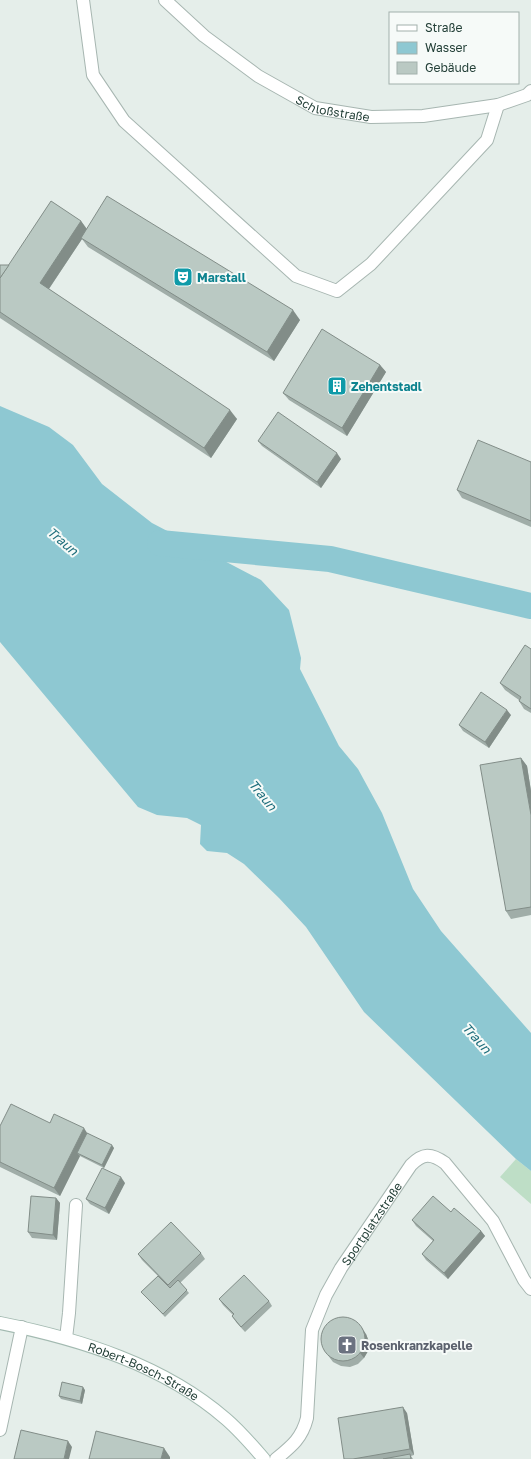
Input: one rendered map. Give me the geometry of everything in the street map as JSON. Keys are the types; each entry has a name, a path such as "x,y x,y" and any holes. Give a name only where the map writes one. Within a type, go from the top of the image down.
{"street":[{"path":"83,0 93,75 124,121 296,276 337,291 372,264 487,140 498,104"},
{"name":"Schloßstraße","path":"165,0 204,36 258,76 315,108 371,117 416,116 498,104 527,95 531,91"},
{"name":"Sportplatzstraße","path":"276,1459 300,1436 305,1428 307,1418 312,1330 326,1295 341,1268 417,1159 425,1155 436,1156 445,1163 493,1221 524,1280 531,1289"},
{"path":"66,1338 70,1306 76,1205"},
{"name":"Robert-Bosch-Straße","path":"0,1323 66,1338 125,1358 168,1379 226,1419 249,1441 264,1459"},
{"path":"0,1430 22,1327"}],"green space":[{"path":"516,1159 531,1171 531,1204 500,1177"}],"water":[{"name":"Traun","path":"0,406 49,427 73,445 102,484 152,523 261,580 289,610 301,658 300,669 339,746 358,769 382,813 413,889 441,931 531,1033 531,1171 516,1159 364,1012 306,927 244,864 227,853 207,851 200,844 201,825 187,818 157,815 138,807 0,642"}],"building":[{"name":"Marstall","path":"107,196 293,310 267,352 81,238"},
{"path":"51,201 81,221 40,283 230,410 204,448 0,312 0,278"},
{"path":"0,265 9,265 0,278"},
{"name":"Zehentstadl","path":"322,329 380,365 342,428 283,393"},
{"path":"278,412 337,453 317,482 258,441"},
{"path":"478,440 531,462 531,521 457,490"},
{"path":"525,645 531,649 531,709 519,701 521,697 500,683"},
{"path":"481,692 507,710 485,742 459,725"},
{"path":"521,758 531,815 531,907 506,911 480,765"},
{"path":"11,1104 50,1123 54,1114 84,1128 54,1188 0,1162 0,1126"},
{"path":"87,1133 112,1145 102,1165 77,1153"},
{"path":"102,1168 121,1177 105,1208 86,1199"},
{"path":"31,1196 56,1198 53,1235 28,1232"},
{"path":"433,1196 451,1212 454,1208 481,1231 444,1273 422,1254 434,1240 412,1220"},
{"path":"171,1222 201,1253 168,1285 138,1254"},
{"path":"244,1275 269,1301 241,1327 232,1316 234,1314 219,1299"},
{"path":"158,1276 170,1288 178,1280 187,1290 163,1314 141,1292"},
{"name":"Rosenkranzkapelle","path":"343,1317 355,1321 361,1327 365,1339 361,1351 355,1357 343,1361 331,1357 325,1351 321,1339 325,1327 331,1321"},
{"path":"62,1382 83,1387 80,1401 59,1396"},
{"path":"403,1407 410,1449 353,1459 344,1459 338,1418"},
{"path":"21,1430 68,1441 64,1459 14,1459"},
{"path":"96,1431 164,1448 161,1459 89,1459"},
{"path":"410,1454 411,1459 383,1459"}],"waterway":[{"path":"160,543 330,559 531,606"}],"place":[{"name":"Marstall","path":"183,277"},
{"name":"Zehentstadl","path":"337,386"},
{"name":"Rosenkranzkapelle","path":"347,1345"}]}
